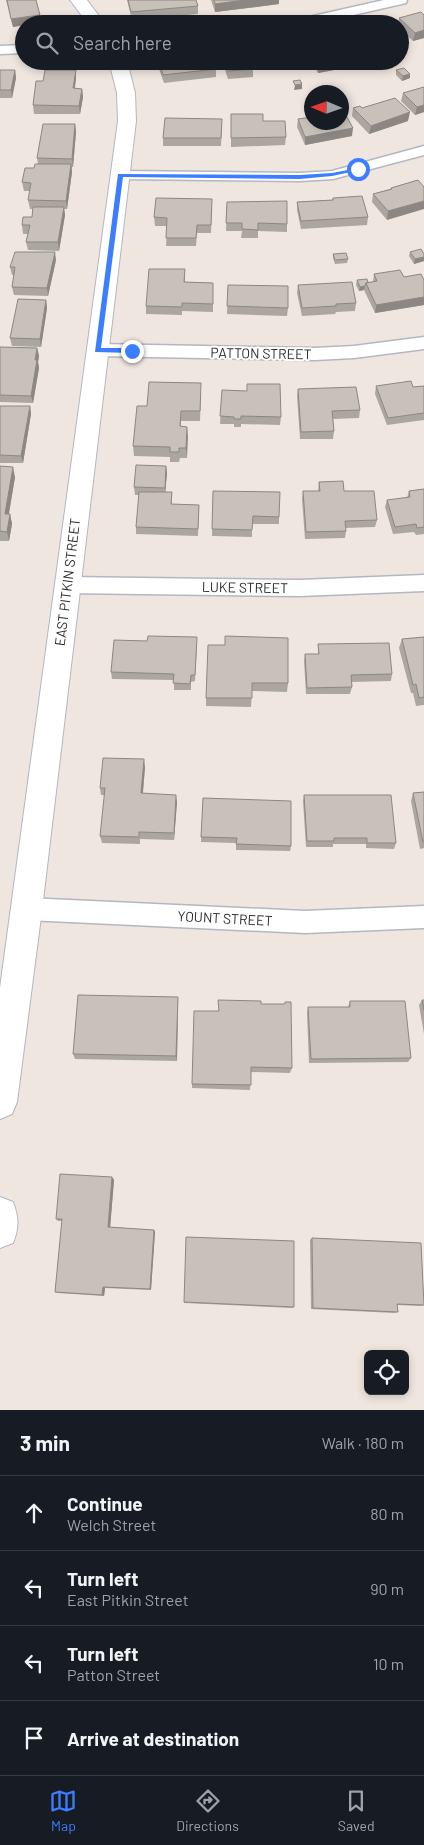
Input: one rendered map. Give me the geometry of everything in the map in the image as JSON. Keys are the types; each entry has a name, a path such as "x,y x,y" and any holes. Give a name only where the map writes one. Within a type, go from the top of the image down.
{"street":[{"path":"78,0 90,15"},
{"path":"335,15 401,0"},
{"path":"0,50 15,49"},
{"name":"EAST PITKIN STREET","path":"0,1102 27,909 66,585 127,121 126,93 120,70"},
{"path":"120,175 300,177 332,175 424,150"},
{"name":"PATTON STREET","path":"97,350 315,354 354,352 424,343"},
{"name":"LUKE STREET","path":"66,585 300,588 424,583"},
{"name":"YOUNT STREET","path":"27,909 304,922 424,917"},
{"path":"0,1214 0,1230"}],"building":[{"path":"7,0 36,0 40,15 15,15 15,18 11,19"},
{"path":"128,0 196,0 198,6 131,12"},
{"path":"214,0 245,0 215,4"},
{"path":"421,12 424,15 424,30 415,33 409,27 409,15"},
{"path":"0,70 15,70 11,90 0,90"},
{"path":"45,70 76,70 73,88 82,89 79,106 33,105 36,81 43,81"},
{"path":"162,70 207,70 163,75"},
{"path":"396,70 406,70 410,74 403,76"},
{"path":"300,80 302,84 295,85 293,81"},
{"path":"424,87 424,105 417,107 403,93"},
{"path":"395,98 410,112 371,126 353,108 360,106 362,108"},
{"path":"231,114 263,114 263,121 285,121 286,137 231,138"},
{"path":"165,118 222,119 221,138 163,138"},
{"path":"304,118 304,130 342,130 305,137 298,119"},
{"path":"349,121 353,128 349,129"},
{"path":"43,124 75,124 72,159 37,158"},
{"path":"35,164 71,164 66,201 28,200 31,183 22,182 25,168 34,168"},
{"path":"418,180 424,187 424,201 388,211 373,194 392,189"},
{"path":"362,196 368,217 301,221 297,202"},
{"path":"156,198 212,199 211,225 197,225 196,238 166,238 167,218 154,217"},
{"path":"287,201 287,224 258,223 258,230 242,229 242,223 226,223 227,202"},
{"path":"33,207 64,207 58,242 26,242 30,225 22,225 23,217 32,217"},
{"path":"421,249 424,257 415,259 410,252"},
{"path":"15,252 55,252 47,288 12,287 15,267 10,267"},
{"path":"346,253 348,259 335,260 333,254"},
{"path":"149,269 185,269 184,282 213,283 213,304 182,303 182,307 146,306"},
{"path":"400,270 404,277 421,274 424,280 424,297 376,305 366,283 377,281 374,274"},
{"path":"367,279 368,282 365,286 360,287 357,280"},
{"path":"352,282 356,303 302,308 298,285"},
{"path":"228,285 288,286 288,308 227,306"},
{"path":"18,299 46,300 40,339 10,338"},
{"path":"0,347 37,348 31,396 0,395"},
{"path":"411,381 413,387 424,386 424,413 388,418 376,386"},
{"path":"149,382 201,383 200,411 181,411 180,426 187,427 186,448 179,448 179,452 170,452 170,447 133,446 137,406 147,406"},
{"path":"247,384 280,384 281,417 241,416 241,419 234,419 234,417 220,416 222,390 247,391"},
{"path":"356,387 360,410 332,411 334,431 301,432 298,389"},
{"path":"0,406 30,406 21,456 0,455"},
{"path":"136,465 166,466 165,488 134,487"},
{"path":"0,466 13,467 5,514 10,514 7,532 0,531"},
{"path":"343,481 344,491 374,491 377,520 345,521 346,531 306,532 303,491 320,491 319,482"},
{"path":"424,489 424,527 417,528 416,524 395,527 387,500 410,497 409,491"},
{"path":"213,491 280,492 279,517 253,516 252,530 212,529"},
{"path":"139,492 172,492 171,504 199,505 198,529 136,527"},
{"path":"148,636 197,637 195,675 191,675 190,684 173,683 174,674 111,672 114,640 147,641"},
{"path":"225,636 288,638 288,683 252,683 252,698 206,698 208,645 225,645"},
{"path":"424,637 424,697 419,698 416,684 413,685 402,639"},
{"path":"389,643 392,674 351,675 352,687 307,688 305,654 319,654 318,644"},
{"path":"103,758 144,759 141,793 176,795 174,833 139,832 139,837 100,836 105,788 100,788"},
{"path":"424,792 424,842 423,842 413,793"},
{"path":"304,795 391,795 396,843 367,843 367,838 334,838 334,841 307,841"},
{"path":"203,798 291,801 291,846 236,844 237,838 201,837"},
{"path":"78,995 178,997 176,1056 73,1054"},
{"path":"218,1000 261,1001 261,1004 285,1004 285,1002 291,1002 292,1068 251,1067 251,1085 192,1084 194,1011 219,1011"},
{"path":"350,1001 405,1001 411,1058 311,1059 308,1007 350,1007"},
{"path":"60,1174 112,1177 108,1227 154,1230 150,1289 103,1287 102,1295 55,1292 62,1219 56,1219"},
{"path":"186,1237 294,1241 294,1307 184,1302"},
{"path":"312,1238 421,1243 424,1305 397,1304 398,1312 313,1308"}],"route":[{"path":"132,351 97,350 120,175 300,177 332,175 358,169"}]}
